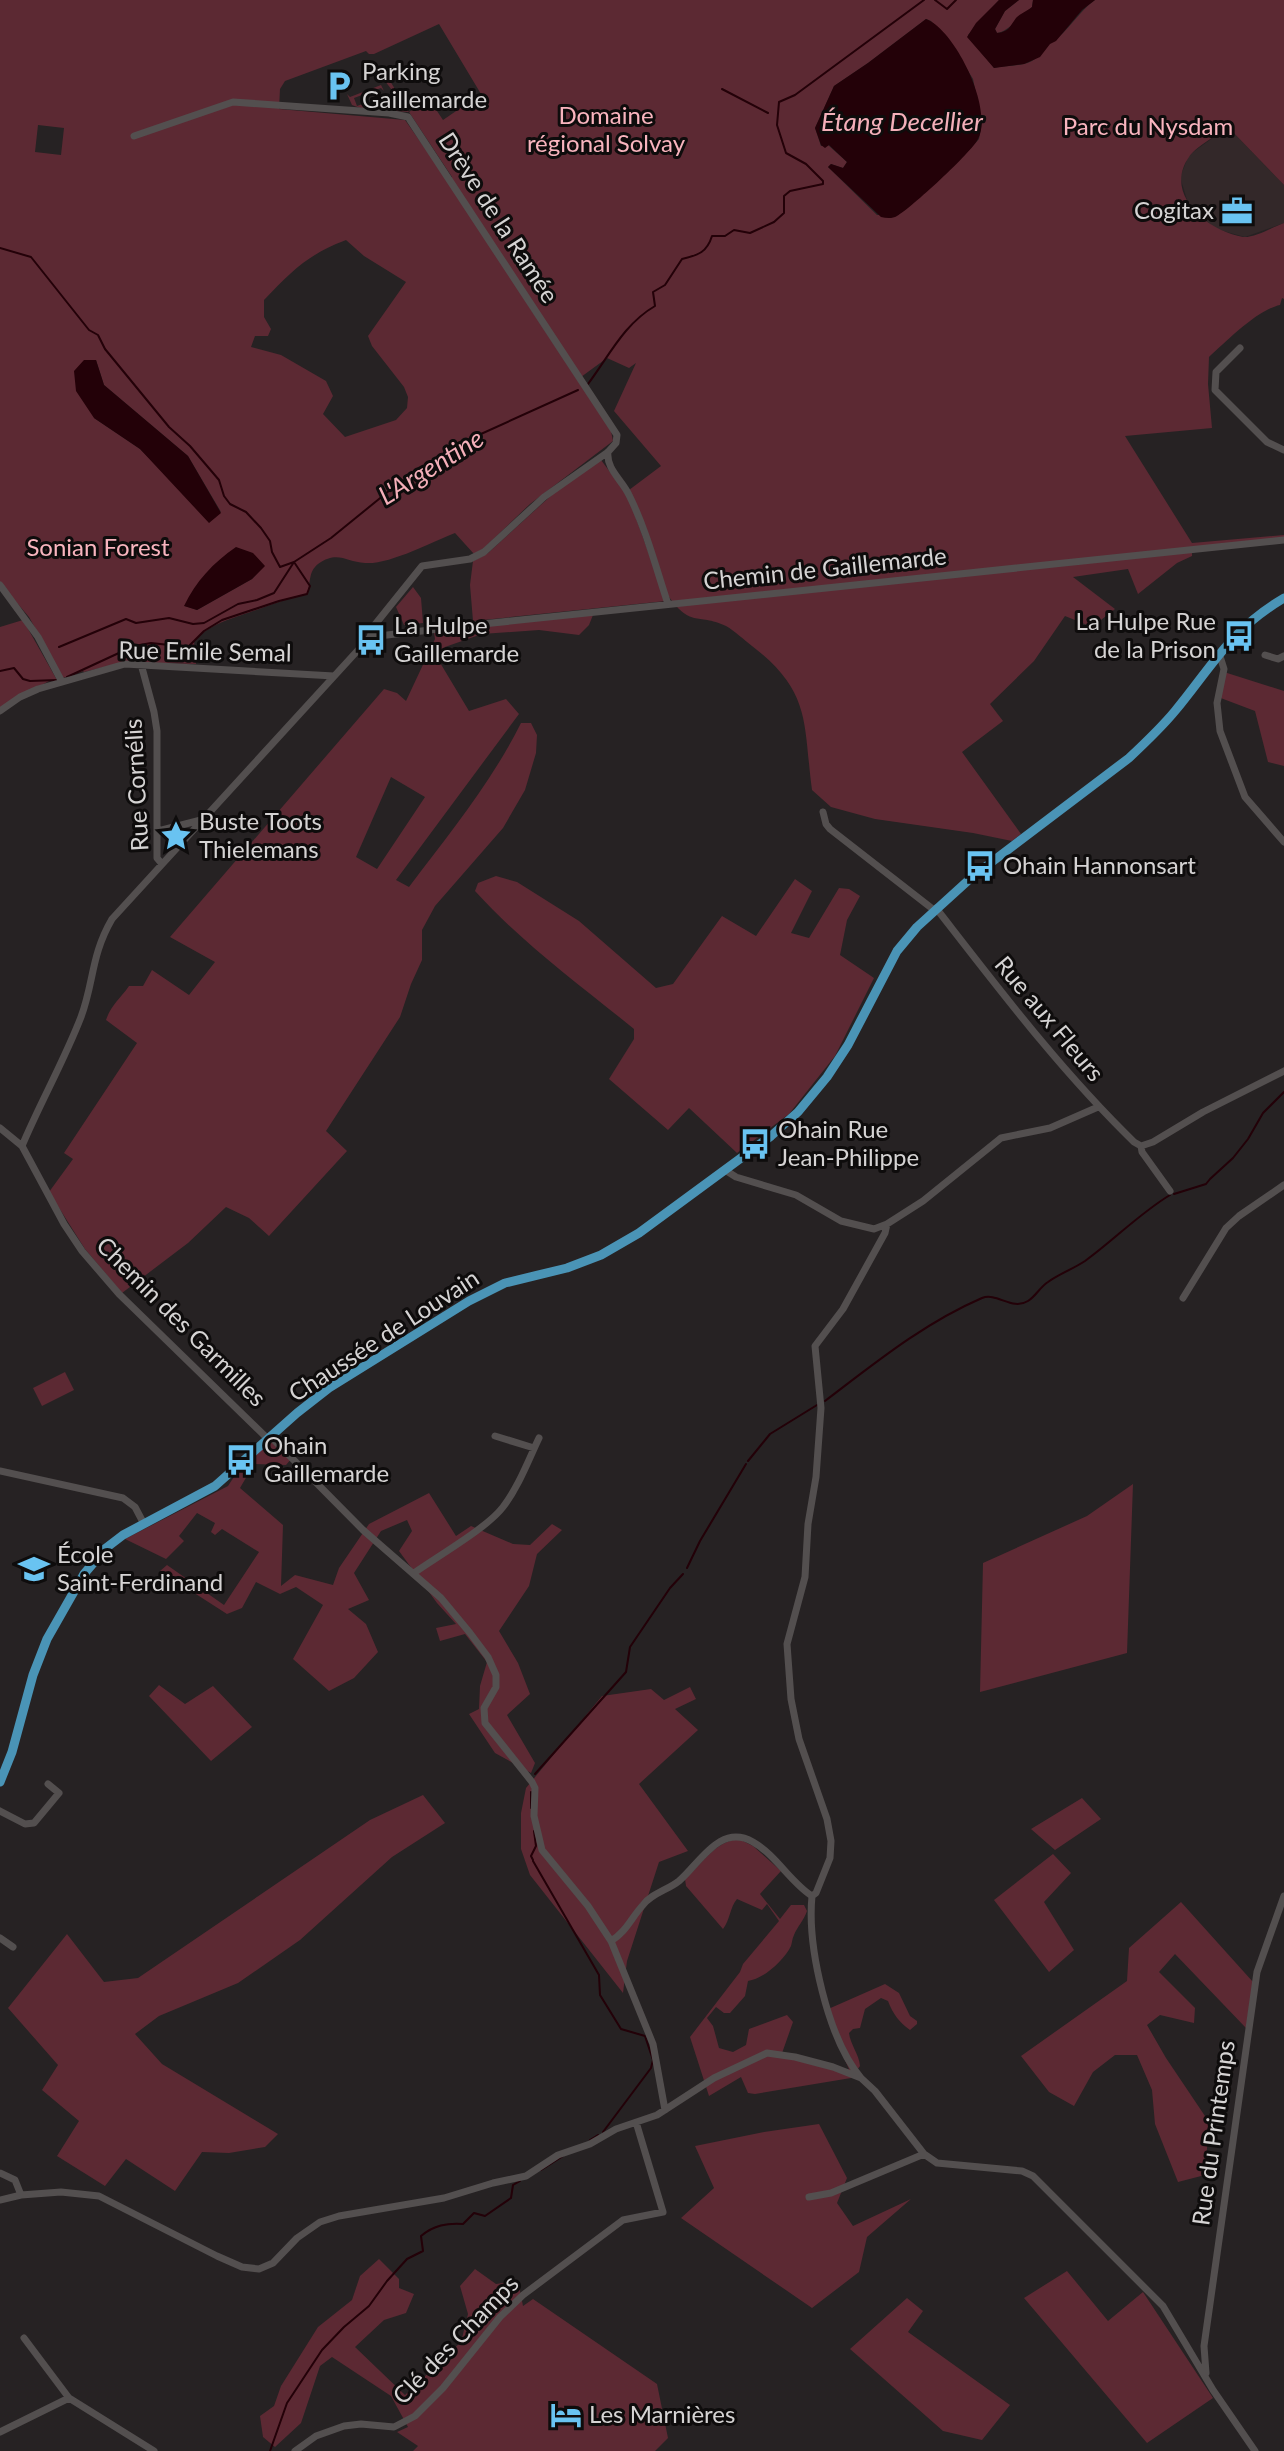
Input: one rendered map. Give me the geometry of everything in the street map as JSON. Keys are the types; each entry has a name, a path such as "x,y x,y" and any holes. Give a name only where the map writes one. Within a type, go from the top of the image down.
{"main road":[{"name":"Chaussée de Louvain","path":"0,1782 12,1752 35,1670 59,1608 99,1555 123,1535 215,1486 329,1388 471,1299 505,1283 568,1268 600,1255 639,1233 771,1136 815,1092 848,1045 897,951 935,909 972,877 1150,739 1237,632 1284,598"}],"street":[{"name":"Drève de la Ramée","path":"134,136 233,102 389,113 408,117 614,429 617,435 610,449"},
{"path":"1240,348 1216,372 1215,390 1267,442 1284,450"},
{"path":"610,449 608,463 625,487 636,512 668,604"},
{"path":"22,1146 82,1014 93,965 104,933 120,909 370,637 373,627 422,566 470,559 484,552 544,497 610,449"},
{"name":"Chemin de Gaillemarde","path":"370,637 1284,540"},
{"path":"0,585 31,626 62,682"},
{"path":"1219,653 1224,669 1217,703 1220,731 1245,797 1284,842"},
{"path":"1265,655 1278,659 1284,656"},
{"name":"Rue Emile Semal","path":"0,711 20,697 114,666 141,664 334,676"},
{"name":"Rue Cornélis","path":"141,664 157,732 157,858 162,864"},
{"name":"Rue aux Fleurs","path":"823,812 830,829 935,909 1018,1015 1098,1107 1141,1146 1142,1152 1170,1191"},
{"path":"158,831 201,820"},
{"path":"1141,1146 1153,1143 1203,1112 1284,1071"},
{"path":"725,1170 736,1177 796,1195 841,1221 874,1229 887,1224 937,1191 985,1148 1001,1138 1050,1128 1098,1107"},
{"name":"Chemin des Garmilles","path":"0,1128 22,1146 53,1207 82,1251 119,1294 363,1530 447,1605 492,1664 497,1679 496,1687 484,1708 485,1723 533,1782 534,1816 542,1850 588,1906 611,1941"},
{"path":"1183,1298 1226,1228 1284,1185"},
{"path":"812,1896 816,1893 830,1858 831,1841 827,1819 799,1740 787,1644 805,1577 808,1524 816,1477 821,1408 816,1346 843,1309 885,1233 887,1224"},
{"path":"495,1436 534,1448"},
{"path":"414,1573 488,1522 502,1508 517,1487 539,1438"},
{"path":"0,1471 123,1498 135,1507 144,1524"},
{"path":"0,1811 24,1824 34,1823 59,1793 48,1784"},
{"path":"665,2110 653,2044 611,1941 628,1928 643,1905 678,1882 714,1844 728,1838 742,1837 759,1846 812,1896 822,1996 848,2058 924,2154 944,2165 1022,2171 1033,2176 1163,2306 1255,2451"},
{"name":"Rue du Printemps","path":"1208,2380 1204,2346 1257,1972 1284,1896"},
{"path":"0,1938 13,1947"},
{"path":"0,2200 22,2195 69,2192 99,2196 217,2256 242,2267 259,2269 273,2263 298,2238 320,2222 339,2216 444,2198 518,2178 558,2155 665,2110 714,2078 762,2054 795,2057 862,2078"},
{"name":"Clé des Champs","path":"295,2451 316,2436 344,2426 362,2424 394,2427 415,2416 443,2388 500,2317 523,2295 623,2220 663,2212 636,2123"},
{"path":"809,2197 831,2193 924,2154"},
{"path":"0,2173 15,2180 22,2195"},
{"path":"24,2338 69,2398 154,2451"},
{"path":"0,2432 69,2398"}],"shaded area":[{"path":"1228,127 1284,185 1284,223 1245,237 1216,229 1189,206 1180,177 1189,155"}],"green space":[{"path":"0,0 999,0 968,35 994,68 1023,64 1035,59 1095,0 1284,0 1284,185 1228,127 1192,153 1182,171 1181,184 1193,209 1203,219 1229,233 1247,237 1284,223 1284,299 1282,298 1280,305 1252,319 1209,357 1208,384 1212,428 1125,436 1192,543 1284,535 1284,538 1192,547 1192,556 1177,563 1138,594 1128,569 1073,577 1115,609 1092,627 1065,616 1034,661 990,704 1003,721 962,752 1021,834 1012,841 875,819 831,807 812,790 801,710 785,678 733,630 716,622 688,616 667,594 629,490 661,466 614,411 636,363 629,368 607,358 581,377 526,302 611,431 613,441 530,504 484,548 474,554 455,533 398,557 375,563 331,558 315,567 307,594 229,619 201,635 194,641 196,664 125,662 63,678 29,617 0,583","holes":["926,19 951,43 973,79 982,123 979,139 898,215 877,215 828,167 831,164 843,168 847,162 828,145 821,146 815,128 834,86","439,24 481,94 443,120 429,99 409,112 452,177 448,181 405,120 279,109 280,89 285,81 366,51 374,54","38,125 64,128 61,155 35,152","346,240 364,256 406,282 368,336 372,346 404,387 408,397 407,408 396,420 345,437 323,414 333,396 326,381 281,355 251,347 255,336 268,336 271,329 264,317 264,300 301,264","96,360 104,385 188,456 221,512 163,472 140,449 94,418","264,566 252,579 197,610 185,606"]},
{"path":"1019,0 1033,0 1032,7 1010,26 997,33 995,29 1005,11"},
{"path":"373,61 384,77 387,76 409,112 360,108 352,105 347,94 350,97 381,85 384,91 381,88 354,98 357,106 365,103 367,107 388,98 386,102 390,108 398,106 405,110"},
{"path":"601,460 628,496 666,601 473,621 470,585 473,561 488,553 555,492"},
{"path":"413,587 421,598 423,623 404,625 396,607"},
{"path":"593,615 589,625 579,635 539,630 482,634 445,647 439,661 469,711 506,699 519,714 396,880 409,887 483,787 521,723 531,723 537,735 536,753 525,790 503,828 435,906 422,930 422,960 400,1017 326,1131 347,1151 269,1236 249,1218 226,1207 188,1243 122,1293 85,1249 49,1192 73,1159 64,1153 137,1043 106,1020 108,1015 129,986 143,986 152,970 189,995 215,962 170,937 384,689 397,693 406,701 435,639 434,632","holes":["391,777 425,797 377,869 356,857"]},
{"path":"23,620 57,680 49,681 0,708 0,627"},
{"path":"1224,672 1284,691 1284,766 1268,762 1255,711 1218,697"},
{"path":"496,876 517,882 579,921 656,988 673,984 722,916 756,936 795,879 812,891 791,933 809,938 839,888 849,889 860,896 847,920 840,955 874,978 835,1056 789,1114 737,1153 689,1108 668,1130 609,1079 634,1039 634,1029 532,946 475,891 478,883"},
{"path":"65,1372 74,1390 42,1406 33,1388"},
{"path":"269,1432 297,1452 286,1465 254,1464 240,1488 283,1525 281,1586 295,1575 333,1585 339,1568 369,1524 429,1493 456,1536 471,1526 513,1544 530,1545 552,1524 562,1530 537,1554 529,1586 499,1631 518,1663 530,1694 507,1715 535,1763 531,1773 495,1753 469,1714 479,1709 480,1686 487,1662 465,1634 440,1641 436,1628 456,1624 399,1551 412,1531 407,1520 381,1531 354,1573 369,1600 348,1609 366,1624 378,1652 354,1678 329,1691 293,1659 323,1605 296,1587 280,1594 256,1582 242,1608 227,1614 160,1571 167,1565 224,1605 259,1552 222,1529 215,1535 211,1532 215,1523 197,1513 179,1536 184,1541 166,1559 125,1539 228,1486"},
{"path":"1133,1484 1127,1653 980,1692 983,1563 1087,1516"},
{"path":"159,1685 185,1704 213,1686 252,1727 211,1761 149,1696"},
{"path":"690,1687 696,1699 675,1709 698,1730 639,1784 688,1851 659,1862 627,1961 623,1993 530,1875 521,1849 521,1813 526,1788 602,1696 651,1689 664,1700"},
{"path":"423,1795 445,1823 392,1857 300,1940 238,1983 159,2016 135,2034 162,2064 278,2134 265,2147 229,2153 202,2152 175,2191 126,2159 105,2186 57,2156 79,2121 42,2090 58,2065 8,2008 67,1934 104,1982 138,1978 370,1820"},
{"path":"1082,1798 1101,1819 1055,1850 1031,1829"},
{"path":"739,1839 753,1846 781,1871 760,1894 780,1919 791,1905 804,1905 807,1911 795,1932 791,1946 779,1963 767,1973 748,1981 745,1996 730,2013 724,2013 716,2007 707,2018 713,2026 719,2048 733,2052 746,2045 749,2029 787,2015 793,2022 781,2056 844,2073 849,2069 832,2032 826,2010 885,1984 899,1993 917,2024 910,2030 897,2017 888,2001 881,1998 865,2009 860,2028 849,2033 860,2066 851,2078 755,2094 748,2093 741,2077 709,2096 690,2037 740,1972 743,1964 779,1921 767,1904 762,1910 737,1899 723,1929 686,1886 685,1879 709,1854 723,1844"},
{"path":"1053,1854 1071,1873 1044,1902 1074,1950 1049,1972 994,1900"},
{"path":"1181,1902 1253,1982 1246,2028 1175,1954 1159,1972 1195,2008 1194,2023 1160,2015 1147,2025 1209,2122 1205,2175 1178,2182 1155,2124 1152,2090 1137,2055 1115,2055 1093,2072 1074,2106 1049,2092 1021,2056 1127,1981 1129,1948"},
{"path":"819,2124 847,2178 837,2203 853,2226 911,2199 867,2237 859,2272 812,2308 681,2218 714,2188 695,2146"},
{"path":"379,2259 399,2279 399,2288 414,2294 406,2313 384,2320 355,2347 405,2395 461,2342 468,2314 460,2286 475,2269 496,2284 518,2281 523,2306 533,2299 657,2384 668,2438 655,2451 413,2451 418,2446 397,2432 408,2427 391,2396 332,2357 320,2366 301,2423 275,2447 263,2437 260,2416 274,2406 281,2386 318,2327 352,2300 360,2276"},
{"path":"1067,2271 1108,2321 1143,2292 1213,2398 1147,2443 1024,2298"},
{"path":"907,2298 923,2311 908,2332 1010,2405 982,2440 943,2431 850,2349"}],"water":[{"path":"999,0 1019,0 1005,11 995,29 997,33 1007,30 1018,16 1032,7 1033,0 1095,0 1082,10 1040,57 1024,64 994,68 967,37 976,23"},
{"name":"Étang Decellier","path":"926,19 949,38 969,72 981,109 982,126 973,146 927,192 897,216 881,217 828,167 831,164 843,168 847,162 829,145 825,148 821,145 815,128 834,86"},
{"path":"84,360 96,360 104,385 188,456 221,513 209,523 140,449 94,418 76,391 74,371"},
{"path":"236,547 253,553 265,566 252,579 197,610 184,606 206,573"}],"waterway":[{"name":"L'Argentine","path":"588,384 626,331 655,306 653,292 665,285 682,259 702,252 712,236 725,236 734,230 750,233 774,222 784,213 784,196 790,191 823,184 806,164 786,153 777,125 779,102 795,95 924,0"},
{"name":"L'Argentine","path":"935,0 947,9 956,0"},
{"path":"722,89 768,113"},
{"path":"0,248 31,257 89,330 98,335 105,349 169,427 190,446 219,480 224,496 230,504 246,512 261,528 270,541 280,567 294,562 310,586 307,594 222,620 204,631 188,647 151,643 134,646 67,677"},
{"name":"L'Argentine","path":"59,647 126,619 136,623 169,618 193,624 204,623 238,604 274,593 294,562 331,538 395,486 461,443 578,390"},
{"name":"L'Argentine","path":"0,671 14,668 23,679 30,681 57,680"},
{"path":"1174,1194 1206,1184 1233,1158 1263,1113 1284,1092"},
{"path":"825,1401 900,1345 961,1308 988,1297 1016,1304 1028,1301 1045,1284 1085,1261 1170,1195"},
{"path":"748,1461 770,1434 817,1405"},
{"path":"687,1568 746,1464"},
{"path":"535,1774 626,1672 630,1647 670,1588 683,1574"},
{"path":"531,1792 531,1808"},
{"path":"533,1860 531,1856 536,1846 534,1831"},
{"path":"533,1861 599,1975 600,1995 621,2029 645,2036 653,2060 651,2068 603,2132"},
{"path":"590,2140 598,2135"},
{"path":"541,2170 563,2156"},
{"path":"270,2451 287,2403 322,2350 369,2306 407,2259 423,2251 421,2236 441,2226 463,2224 474,2213 485,2216 511,2198 513,2185 520,2181"}],"place":[{"name":"Parking Gaillemarde","path":"339,86"},
{"name":"Cogitax","path":"1237,211"},
{"name":"La Hulpe Rue de la Prison","path":"1239,636"},
{"name":"La Hulpe Gaillemarde","path":"371,640"},
{"name":"Buste Toots Thielemans","path":"176,836"},
{"name":"Ohain Hannonsart","path":"980,866"},
{"name":"Ohain Rue Jean-Philippe","path":"755,1144"},
{"name":"Ohain Gaillemarde","path":"241,1460"},
{"name":"École Saint-Ferdinand","path":"34,1569"},
{"name":"Les Marnières","path":"566,2415"}],"park label":[{"name":"Parc du Nysdam","path":"1148,127"},
{"name":"Domaine régional Solvay","path":"606,130"},
{"name":"Sonian Forest","path":"98,548"}]}
